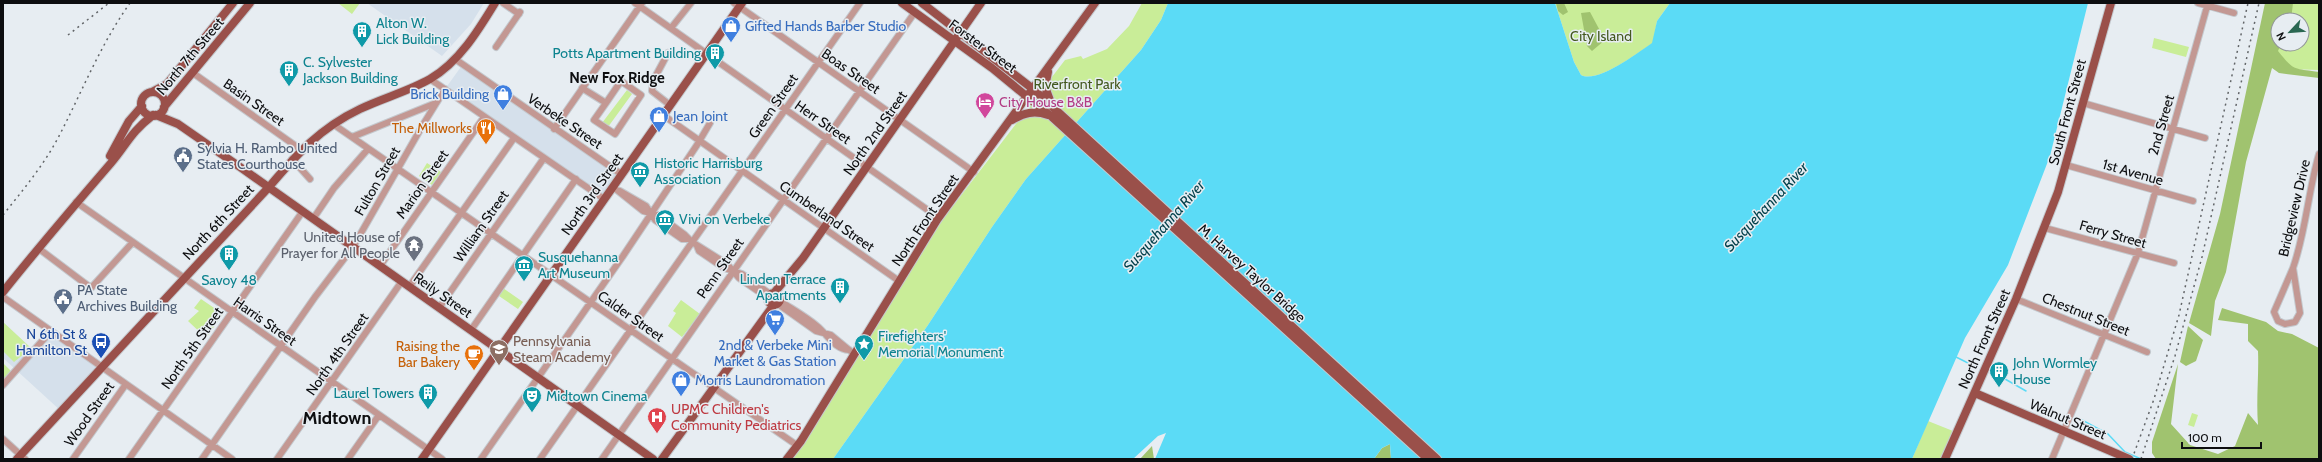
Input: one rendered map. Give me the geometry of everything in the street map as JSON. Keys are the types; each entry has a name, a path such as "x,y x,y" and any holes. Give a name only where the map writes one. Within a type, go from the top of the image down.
{"main road":[{"name":"North 7th Street","path":"94,181 130,121 142,106 143,98 167,84 233,3"},
{"name":"North 7th Street","path":"3,292 76,202 112,162 134,130 164,107 175,91 193,73 250,3"},
{"name":"North 6th Street","path":"21,458 102,367 269,187 300,149 333,124 359,110 430,79 455,59 477,32 495,3"},
{"name":"Forster Street","path":"902,3 1028,96"},
{"name":"Forster Street","path":"922,3 1033,89"},
{"name":"North 2nd Street","path":"662,459 765,314 788,277 867,167 981,3"},
{"name":"North Front Street","path":"787,459 798,446 851,352 939,218 974,172 1095,3"},
{"name":"South Front Street","path":"2045,228 2066,165 2111,3"},
{"name":"North 3rd Street","path":"422,459 604,199 616,189 621,174 706,54 739,4"},
{"path":"182,64 193,73"},
{"path":"1009,122 1024,114 1033,112 1053,113 1046,90 1048,68"},
{"name":"M. Harvey Taylor Bridge","path":"1033,89 1053,113"},
{"name":"North 7th Street","path":"152,92 162,96 164,107"},
{"name":"M. Harvey Taylor Bridge","path":"1028,96 1063,121 1437,459"},
{"path":"142,106 146,113 154,115"},
{"name":"Reily Street","path":"164,107 178,124"},
{"name":"Reily Street","path":"154,115 178,124 653,459"},
{"name":"M. Harvey Taylor Bridge","path":"1063,121 1428,459"},
{"name":"North Front Street","path":"1945,459 2016,299 2045,228"},
{"name":"Walnut Street","path":"1974,393 2129,459"}],"street":[{"path":"496,47 519,13 504,3"},
{"path":"671,28 691,3"},
{"name":"Green Street","path":"540,459 860,3"},
{"path":"2198,3 2208,4 2234,13"},
{"path":"554,129 639,4"},
{"name":"Herr Street","path":"639,4 706,54 939,218"},
{"name":"Boas Street","path":"739,4 858,91 974,172"},
{"name":"2nd Street","path":"2138,254 2208,4"},
{"name":"Penn Street","path":"602,459 914,12"},
{"path":"668,53 653,81 652,91 670,105"},
{"name":"Verbeke Street","path":"455,59 621,174"},
{"name":"Basin Street","path":"193,73 300,149"},
{"path":"430,79 604,199"},
{"path":"621,81 641,95 615,134 594,120 606,103 621,81"},
{"path":"582,88 606,103"},
{"name":"Fulton Street","path":"202,459 281,346 353,247 436,103 446,90"},
{"path":"352,137 436,103"},
{"path":"2083,103 2205,138"},
{"name":"Cumberland Street","path":"663,115 899,281"},
{"name":"Marion Street","path":"380,266 484,117"},
{"path":"481,459 651,214 700,141 710,123"},
{"name":"Calder Street","path":"333,124 798,446"},
{"path":"409,287 514,138"},
{"path":"313,218 334,188 368,149"},
{"name":"Bridgeview Drive","path":"2293,268 2300,313 2295,322 2285,324 2278,321 2274,312 2293,268 2302,242 2310,186 2319,154"},
{"name":"William Street","path":"439,308 490,233 544,158"},
{"path":"292,159 310,179"},
{"name":"1st Avenue","path":"2066,165 2193,201"},
{"path":"471,330 576,179"},
{"path":"616,189 642,211 651,214 655,220 682,239 692,243 699,251 724,268 742,274 816,331 823,332 839,346 851,352"},
{"name":"Harris Street","path":"76,202 442,459"},
{"name":"North 5th Street","path":"129,459 303,212"},
{"name":"Ferry Street","path":"2045,228 2174,264"},
{"path":"38,248 91,288 133,242"},
{"path":"2052,459 2138,254"},
{"name":"North 4th Street","path":"277,459 402,282"},
{"path":"3,297 232,459"},
{"name":"Chestnut Street","path":"2016,299 2147,352"},
{"path":"3,386 51,331"},
{"name":"Wood Street","path":"73,459 126,384"},
{"path":"348,459 379,415"},
{"path":"3,440 21,458"}],"shaded area":[{"path":"367,3 484,3 471,24 442,56"},
{"path":"463,64 621,174 604,199 445,89"},
{"path":"3,322 34,351 51,331 102,367 61,411 3,358"}],"green space":[{"path":"338,3 360,3 352,14"},
{"name":"Riverfront Park","path":"1142,3 1168,3 1161,20 1141,50 1026,179 992,227 928,325 833,459 793,459 943,219 1065,60 1081,56 1083,59 1107,49 1129,26"},
{"name":"City Island","path":"1555,3 1670,3 1657,21 1653,43 1618,66 1597,75 1588,77 1581,75 1574,62"},
{"path":"1556,3 1564,3 1568,12 1563,15 1558,11"},
{"path":"2265,3 2293,3 2292,12 2270,12 2270,52 2279,52 2288,63 2295,68 2319,72 2319,78 2279,73 2272,68 2246,162 2226,272 2215,301 2211,336 2189,323 2220,214"},
{"path":"2279,3 2319,3 2319,70 2283,69 2273,65 2274,52 2310,52 2310,12 2278,12"},
{"path":"1590,12 1605,40 1592,51 1587,46 1581,13"},
{"path":"2154,38 2189,47 2186,57 2152,48"},
{"path":"627,90 632,94 608,127 602,123"},
{"path":"427,163 441,172 432,185 419,176"},
{"path":"503,288 523,302 518,309 499,296"},
{"path":"201,299 223,314 206,338 188,321 199,311 194,308"},
{"path":"681,300 700,314 682,337 668,326 676,313 673,311"},
{"path":"2222,308 2266,322 2278,331 2292,334 2319,348 2319,456 2317,459 2156,459 2152,453 2152,442 2178,364 2171,424 2190,445 2218,454 2235,446 2248,413 2258,425 2258,351 2248,341 2248,324 2218,320"},
{"path":"3,322 31,348 14,362 3,351"},
{"path":"2188,326 2203,340 2196,361 2186,366 2180,362"},
{"path":"3,363 12,372 3,381"},
{"path":"2192,413 2198,415 2194,427 2188,425"},
{"path":"1928,421 1953,431 1941,459 1912,459"},
{"path":"1390,444 1391,459 1374,459 1382,448"},
{"path":"1152,446 1154,459 1140,459"}],"water":[{"name":"Susquehanna River","path":"1168,3 1555,3 1574,62 1581,75 1588,77 1597,75 1618,66 1652,43 1657,21 1670,3 2088,3 2050,156 2008,265 1965,338 1912,459 1391,459 1390,444 1382,448 1374,459 1155,459 1166,433 1158,436 1133,459 833,459 928,325 992,227 1026,179 1141,50 1161,20"}],"waterway":[{"path":"1956,357 1976,367"},
{"path":"1998,375 2026,391"},
{"path":"2080,419 2108,434 2125,452 2141,459"}],"railway":[{"path":"68,35 109,3"},
{"path":"3,215 32,178 58,138 109,35 130,3"},
{"path":"2132,459 2154,399 2179,315 2248,3"},
{"path":"2141,459 2175,356 2202,257 2259,3"}],"place":[{"name":"Gifted Hands Barber Studio","path":"731,43"},
{"name":"Alton W. Lick Building","path":"362,48"},
{"name":"Potts Apartment Building","path":"715,70"},
{"name":"C. Sylvester Jackson Building","path":"289,87"},
{"name":"Brick Building","path":"503,111"},
{"name":"City House B&B","path":"985,119"},
{"name":"Jean Joint","path":"659,133"},
{"name":"The Millworks","path":"486,145"},
{"name":"Sylvia H. Rambo United States Courthouse","path":"183,173"},
{"name":"Historic Harrisburg Association","path":"640,188"},
{"name":"Vivi on Verbeke","path":"665,236"},
{"name":"United House of Prayer for All People","path":"414,262"},
{"name":"Savoy 48","path":"229,271"},
{"name":"Susquehanna Art Museum","path":"524,282"},
{"name":"Linden Terrace Apartments","path":"840,304"},
{"name":"PA State Archives Building","path":"63,315"},
{"name":"2nd & Verbeke Mini Market & Gas Station","path":"775,336"},
{"name":"N 6th St & Hamilton St","path":"101,359"},
{"name":"Firefighters' Memorial Monument","path":"864,361"},
{"name":"Pennsylvania Steam Academy","path":"499,366"},
{"name":"Raising the Bar Bakery","path":"474,371"},
{"name":"John Wormley House","path":"1999,388"},
{"name":"Morris Laundromation","path":"681,397"},
{"name":"Laurel Towers","path":"428,410"},
{"name":"Midtown Cinema","path":"532,413"},
{"name":"UPMC Children's Community Pediatrics","path":"657,434"}],"district":[{"name":"New Fox Ridge","path":"617,78"},
{"name":"Midtown","path":"337,418"}]}
